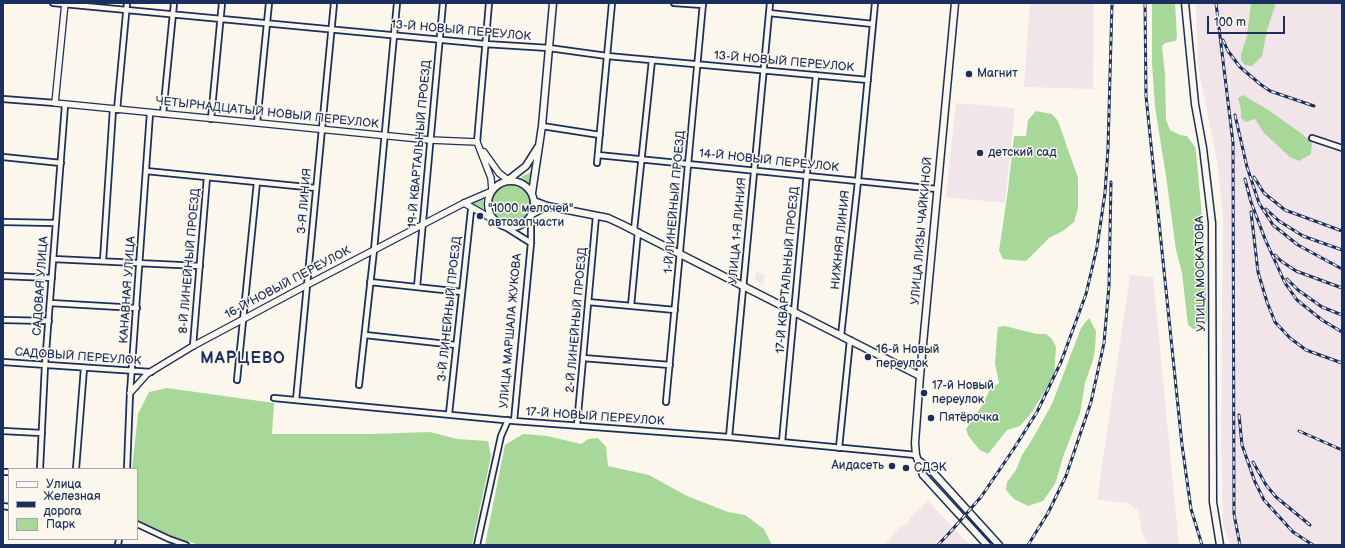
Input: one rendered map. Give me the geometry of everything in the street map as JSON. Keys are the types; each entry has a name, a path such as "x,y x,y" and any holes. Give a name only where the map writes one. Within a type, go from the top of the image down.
{"main road":[{"path":"531,215 534,208 532,193 542,126 553,3"},
{"name":"УЛИЦА ЛИЗЫ ЧАЙКИНОЙ","path":"955,3 920,376 915,436 916,454 923,475 987,545"},
{"name":"УЛИЦА МОСКАТОВА","path":"1185,3 1192,83 1205,162 1212,223 1213,502 1220,545"},
{"path":"539,144 526,166 508,180 497,185 492,191 488,198 488,206 489,213 494,220 504,226 514,227 521,225 531,215 547,206"},
{"path":"508,180 516,181 522,184 532,193"},
{"path":"534,201 547,206 608,218 680,253 920,376"},
{"name":"УЛИЦА ЛИЗЫ ЧАЙКИНОЙ","path":"919,461 930,469 999,545"}],"street":[{"name":"13-Й НОВЫЙ ПЕРЕУЛОК","path":"53,3 440,40 549,48 607,56 868,80"},
{"path":"103,261 115,109 127,3"},
{"path":"163,114 174,3"},
{"path":"211,119 222,3"},
{"path":"257,123 269,3"},
{"name":"3-Я ЛИНИЯ","path":"296,400 334,3"},
{"path":"359,385 374,250 396,3"},
{"name":"19-Й КВАРТАЛЬНЫЙ ПРОЕЗД","path":"417,287 443,3"},
{"path":"489,3 477,142 491,178 492,191"},
{"path":"597,162 612,3"},
{"path":"674,3 703,4"},
{"name":"УЛИЦА 1-Я ЛИНИЯ","path":"729,437 770,3"},
{"name":"НИЖНЯЯ ЛИНИЯ","path":"841,336 875,3"},
{"path":"3,99 55,104 65,4"},
{"name":"1-Й ЛИНЕЙНЫЙ ПРОЕЗД","path":"666,402 703,4"},
{"path":"769,13 873,24"},
{"path":"631,306 642,159 652,60"},
{"name":"17-Й КВАРТАЛЬНЫЙ ПРОЕЗД","path":"782,442 816,75"},
{"name":"ЧЕТЫРНАДЦАТЫЙ НОВЫЙ ПЕРЕУЛОК","path":"55,104 384,136 477,142"},
{"name":"САДОВАЯ УЛИЦА","path":"40,468 45,365 66,104"},
{"name":"КАНАВНАЯ УЛИЦА","path":"127,468 130,393 150,113"},
{"path":"542,126 600,135"},
{"path":"1312,138 1342,148"},
{"path":"477,142 499,173 508,180"},
{"name":"14-Й НОВЫЙ ПЕРЕУЛОК","path":"598,155 937,189"},
{"path":"3,157 61,163"},
{"path":"146,171 316,188"},
{"name":"8-Й ЛИНЕЙНЫЙ ПРОЕЗД","path":"193,346 207,177"},
{"path":"237,380 257,182"},
{"name":"16-Й НОВЫЙ ПЕРЕУЛОК","path":"130,393 139,382 151,372 193,346 464,203 492,191"},
{"path":"464,203 494,220"},
{"name":"3-Й ЛИНЕЙНЫЙ ПРОЕЗД","path":"449,414 471,210 474,209"},
{"name":"УЛИЦА МАРШАЛА ЖУКОВА","path":"514,420 531,243 531,215"},
{"name":"2-Й ЛИНЕЙНЫЙ ПРОЕЗД","path":"577,425 596,216"},
{"path":"3,222 56,223"},
{"name":"УЛИЦА МАРШАЛА ЖУКОВА","path":"504,226 531,243"},
{"path":"53,259 200,266"},
{"path":"3,276 52,278"},
{"path":"370,282 462,292"},
{"path":"588,302 675,310"},
{"path":"50,303 136,308"},
{"path":"3,320 49,321"},
{"path":"364,335 456,345"},
{"path":"839,448 850,340"},
{"path":"583,358 670,365"},
{"name":"САДОВЫЙ ПЕРЕУЛОК","path":"3,362 151,372"},
{"path":"76,468 84,368"},
{"name":"17-Й НОВЫЙ ПЕРЕУЛОК","path":"274,398 508,420 729,437 916,454"},
{"path":"478,545 501,436 508,420"},
{"path":"3,431 42,433"},
{"path":"138,524 186,545"}],"shaded area":[{"path":"1030,3 1094,3 1093,89 1024,87"},
{"path":"1196,3 1342,3 1342,545 1230,545 1223,524 1221,445 1223,218 1217,160 1198,67"},
{"name":"детский сад","path":"956,103 1015,108 1005,203 946,197"},
{"path":"756,272 765,274 763,284 755,280"},
{"path":"1130,275 1153,277 1179,545 1149,545 1142,533 1138,511 1128,503 1097,500"},
{"path":"928,501 970,545 884,545 900,527 908,522 911,517"}],"green space":[{"path":"1152,3 1175,3 1177,38 1175,41 1165,43 1162,46 1165,75 1166,120 1170,130 1180,135 1187,136 1195,147 1196,152 1204,239 1207,318 1206,325 1193,329 1188,325 1182,273 1176,250 1155,107 1152,64"},
{"path":"1251,3 1276,3 1267,30 1262,56 1252,66 1245,65 1241,60 1241,54 1247,36"},
{"path":"1243,95 1270,111 1302,134 1312,143 1311,154 1299,161 1290,157 1264,133 1255,119 1246,122 1241,118 1238,98"},
{"path":"1036,111 1052,114 1058,121 1078,178 1078,208 1074,222 1063,231 1049,238 1026,261 1003,259 999,251 1014,136 1026,136 1028,120"},
{"path":"533,171 531,185 521,177"},
{"path":"507,184 515,184 522,187 528,193 531,204 528,215 522,221 515,224 507,224 500,221 494,215 491,208 491,200 494,193 500,187"},
{"path":"483,197 483,210 471,203"},
{"path":"1089,318 1096,331 1095,349 1085,383 1080,413 1064,454 1055,484 1043,501 1028,506 1014,499 1006,490 1007,482 1016,470 1022,455 1052,404 1081,328"},
{"path":"1005,326 1037,334 1046,334 1052,339 1056,347 1054,376 1032,412 1020,426 1007,430 988,454 980,450 968,435 966,429 983,404 990,389 999,383 995,364 997,336 998,327"},
{"path":"167,388 274,403 272,434 372,434 430,432 457,439 488,441 491,456 472,545 199,545 138,524 138,468 132,468 138,414 149,392"},
{"path":"523,434 547,436 581,444 588,439 598,438 606,447 608,466 649,475 687,496 728,512 745,515 764,529 772,545 485,545 505,445"},
{"path":"928,472 995,545 990,545 926,474"}],"railway":[{"path":"938,545 981,497 1037,412 1061,362 1086,294 1097,247 1105,193 1108,148 1112,3"},
{"path":"1145,3 1146,96 1182,445 1191,509 1202,545"},
{"path":"1216,3 1233,143 1234,514 1240,545"},
{"path":"1223,40 1228,51 1240,67 1260,84 1270,91 1314,106"},
{"path":"1235,115 1247,167 1259,203 1273,225 1298,245 1342,269"},
{"path":"1254,177 1264,193 1285,210 1342,231"},
{"path":"1245,179 1251,202 1265,239 1285,283 1297,300 1322,320 1342,332"},
{"path":"1028,545 1048,513 1066,476 1091,402 1104,343 1109,286 1111,182"},
{"path":"1266,209 1279,221 1303,236 1342,250"},
{"path":"1251,212 1258,272 1275,322 1290,338 1306,350 1342,363"},
{"path":"1275,255 1296,271 1342,288"},
{"path":"1287,279 1298,290 1322,307 1342,315"},
{"path":"1239,415 1242,445 1255,482 1264,500 1293,532 1313,545"},
{"path":"1299,431 1342,450"},
{"path":"1253,462 1266,485 1276,497 1310,525"}],"place":[{"name":"Магнит","path":"969,74"},
{"name":"детский сад","path":"980,153"},
{"name":"\"1000 мелочей\" автозапчасти","path":"480,216"},
{"name":"16-й Новый переулок","path":"868,357"},
{"name":"17-й Новый переулок","path":"924,393"},
{"name":"Пятёрочка","path":"931,418"},
{"name":"Аидасеть","path":"892,466"},
{"name":"СДЭК","path":"906,468"}],"district":[{"name":"МАРЦЕВО","path":"243,359"}]}
